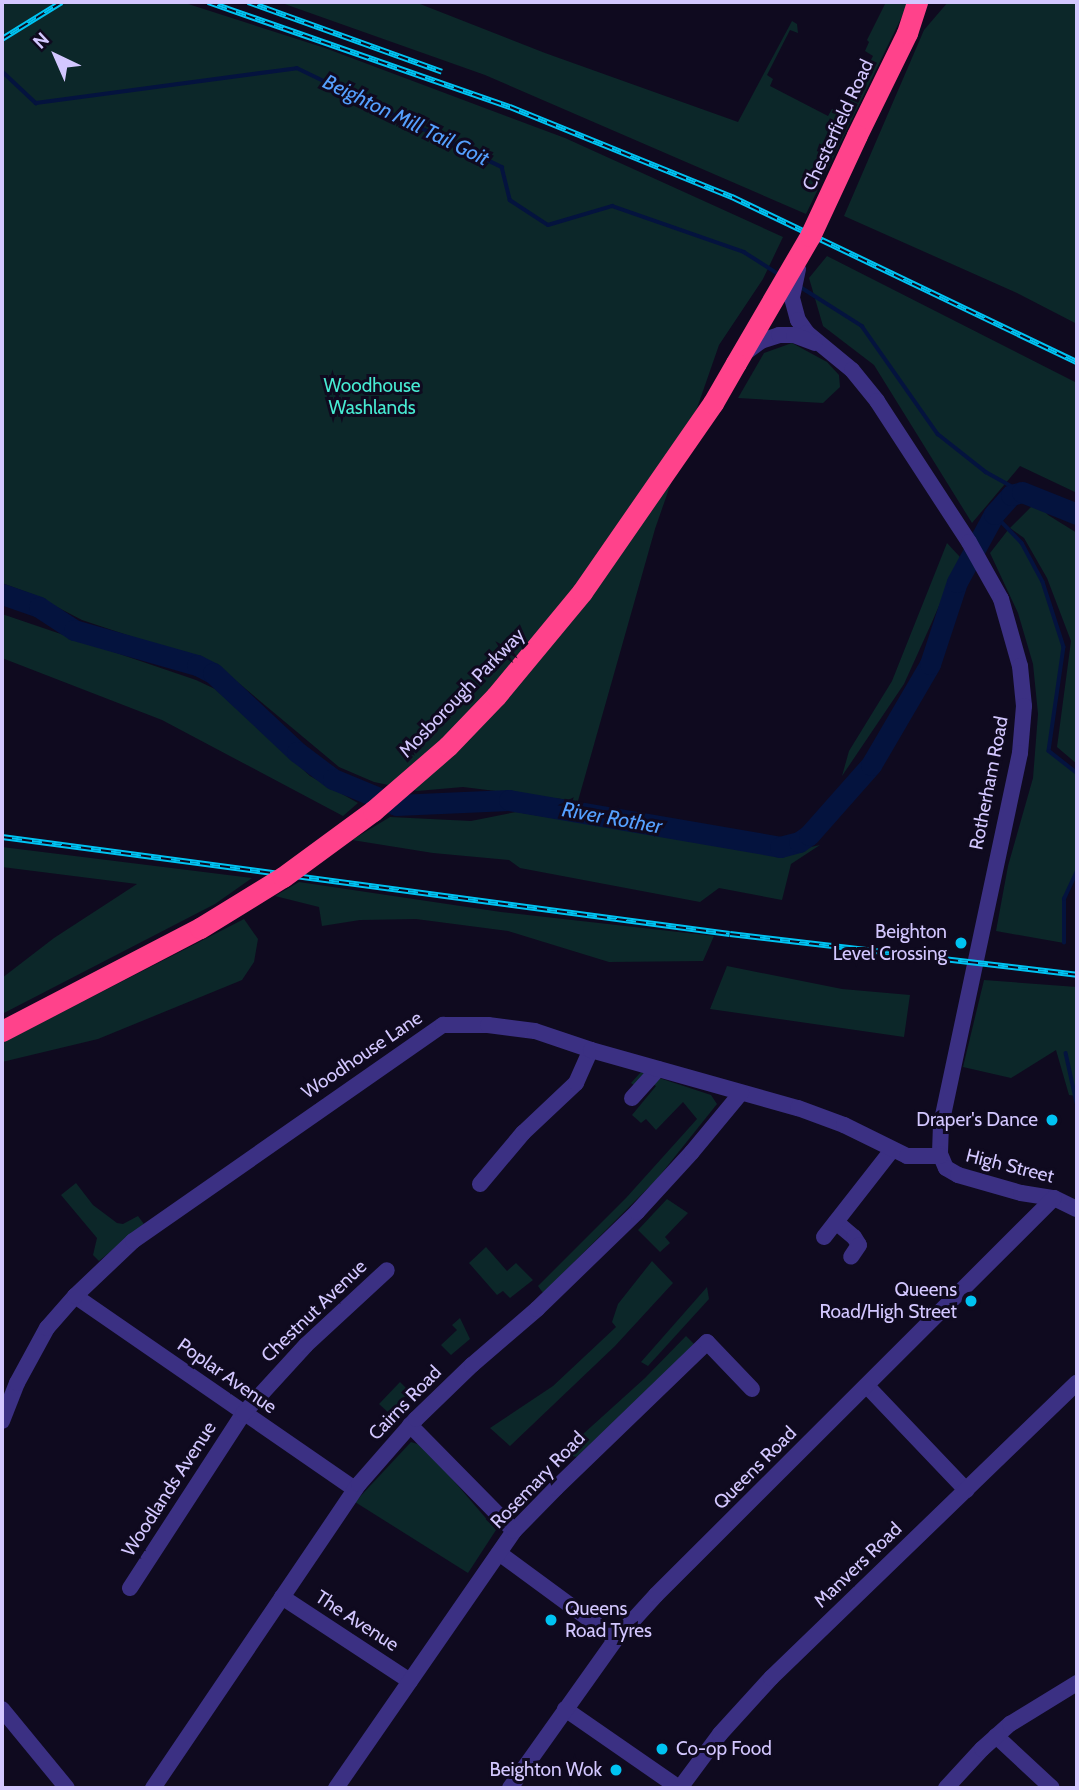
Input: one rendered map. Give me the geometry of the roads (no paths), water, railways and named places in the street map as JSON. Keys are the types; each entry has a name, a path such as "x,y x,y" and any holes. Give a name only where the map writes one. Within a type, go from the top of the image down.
{"highway":[{"name":"Chesterfield Road","path":"810,236 907,33 917,2"},
{"name":"Chesterfield Road","path":"907,33 931,2"},
{"name":"Mosborough Parkway","path":"2,1031 200,928 283,877 373,811 448,746 496,696 582,592 706,414 789,283 810,236"}],"street":[{"path":"789,283 798,320 824,347"},
{"path":"736,363 756,344 779,335 794,335 824,347"},
{"name":"Rotherham Road","path":"824,347 852,370 877,401 985,568 1001,599 1017,649 1023,695 1023,727 940,1124 940,1156"},
{"name":"Woodhouse Lane","path":"2,1420 17,1383 47,1328 133,1241 353,1085 443,1026 488,1025 535,1031 844,1125 892,1150 914,1158 940,1156"},
{"path":"480,1184 523,1133 576,1083 591,1050"},
{"path":"632,1098 658,1069"},
{"name":"Cairns Road","path":"153,1788 355,1489 410,1425 472,1364 553,1295 637,1212 741,1093"},
{"path":"824,1237 892,1150"},
{"name":"High Street","path":"940,1156 946,1168 958,1175 1021,1193 1054,1198 1077,1209"},
{"name":"Queens Road","path":"510,1788 616,1639 656,1595 1054,1198"},
{"path":"836,1222 854,1237 859,1245 851,1257"},
{"name":"Chestnut Avenue","path":"243,1414 306,1345 387,1270"},
{"name":"Poplar Avenue","path":"75,1297 355,1489"},
{"name":"Rosemary Road","path":"336,1788 514,1531 708,1342 752,1389"},
{"name":"Manvers Road","path":"679,1788 720,1734 771,1678 1077,1383"},
{"path":"867,1386 966,1490"},
{"name":"Woodlands Avenue","path":"130,1588 243,1414"},
{"path":"410,1425 514,1531"},
{"path":"499,1553 616,1639"},
{"name":"The Avenue","path":"282,1597 410,1681"},
{"path":"946,1788 996,1736 1024,1715 1077,1683"},
{"path":"565,1709 679,1788"},
{"path":"2,1710 67,1788"},
{"path":"996,1736 1052,1788"}],"waterway":[{"name":"Beighton Mill Tail Goit","path":"2,71 36,103 297,68 502,167 510,200 548,225 612,206 744,252 780,275"},
{"name":"Beighton Mill Tail Goit","path":"799,286 862,326 938,434 986,472 1022,492"},
{"name":"River Rother","path":"2,594 39,607 74,630 197,665 213,673 297,752 333,779 396,805 509,800 780,847 799,842 809,835 871,765 930,664 957,582 994,514 1011,495 1022,492 1077,514"},
{"path":"994,514 1022,543 1043,582 1064,647 1049,751 1077,773"},
{"path":"1064,943 1064,899 1077,871"},
{"path":"1066,1053 1077,1103"}],"railway":[{"path":"2,39 62,2"},
{"path":"208,2 510,107 732,197 1077,362"},
{"path":"248,2 442,72"},
{"path":"2,837 730,934 1077,975"}],"place":[{"name":"Beighton Level Crossing","path":"961,943"},
{"name":"Draper's Dance","path":"1052,1120"},
{"name":"Queens Road/High Street","path":"971,1301"},
{"name":"Queens Road Tyres","path":"551,1620"},
{"name":"Co-op Food","path":"662,1749"},
{"name":"Beighton Wok","path":"616,1770"}],"park label":[{"name":"Woodhouse Washlands","path":"372,397"}]}
